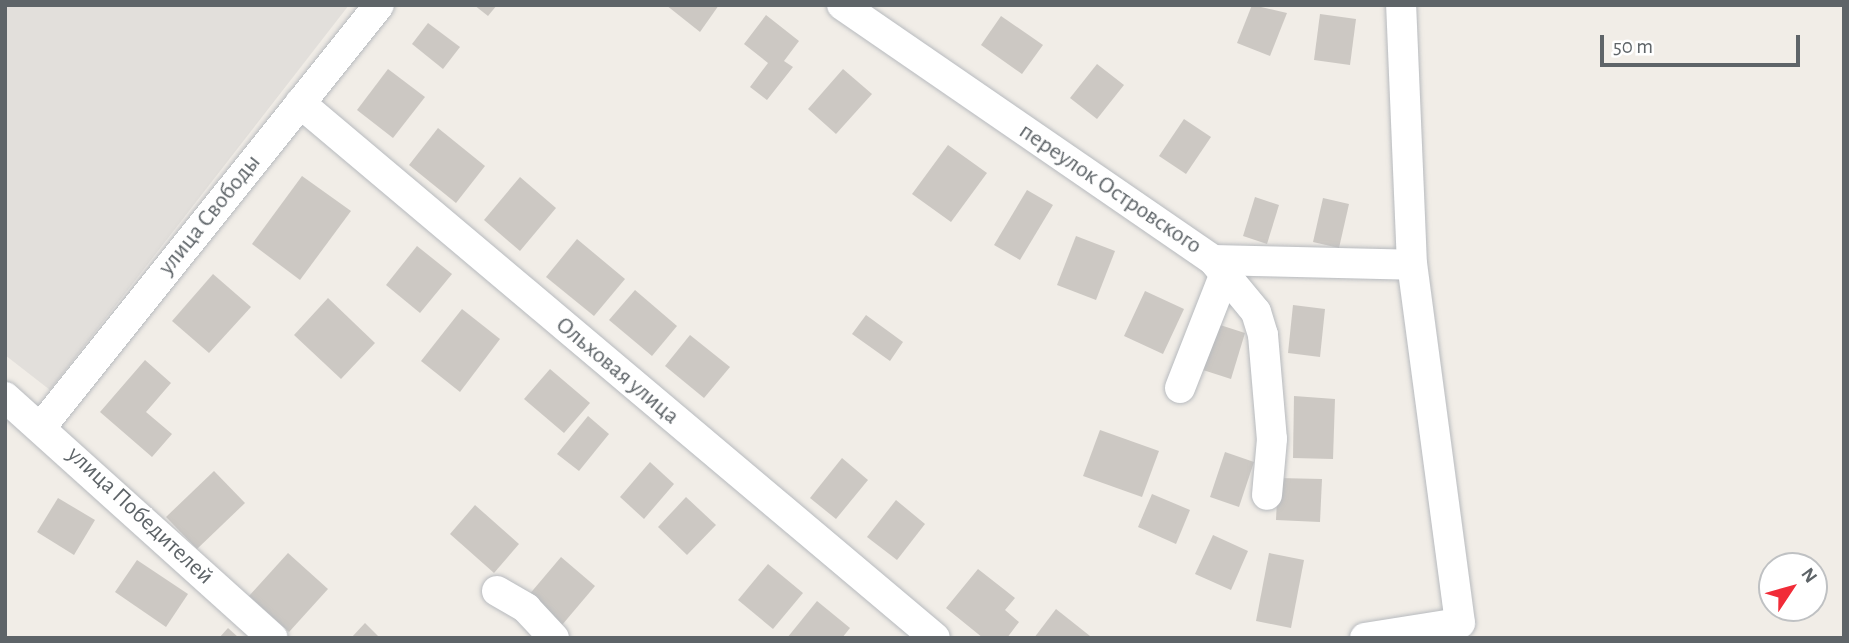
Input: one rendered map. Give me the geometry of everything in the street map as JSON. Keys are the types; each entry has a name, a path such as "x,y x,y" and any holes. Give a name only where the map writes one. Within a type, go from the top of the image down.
{"street":[{"name":"улица Свободы","path":"42,425 379,5"},
{"name":"переулок Островского","path":"842,5 1219,266 1412,265"},
{"path":"1365,638 1460,623 1412,265 1401,5"},
{"name":"Ольховая улица","path":"300,103 903,628 935,638"},
{"path":"1180,388 1219,266"},
{"path":"1219,266 1256,312 1263,335 1272,439 1267,495"},
{"name":"улица Победителей","path":"5,397 42,425 273,638"},
{"path":"497,591 526,608 554,638"}],"shaded area":[{"path":"5,5 349,5 50,390 5,355"}],"building":[{"path":"474,5 497,5 488,16"},
{"path":"666,5 719,5 700,32"},
{"path":"1252,5 1287,13 1270,56 1237,43"},
{"path":"1320,14 1356,19 1350,65 1314,60"},
{"path":"766,15 799,41 784,61 793,67 767,100 750,87 768,63 744,44"},
{"path":"1001,16 1043,45 1022,74 981,45"},
{"path":"428,23 460,47 443,69 412,44"},
{"path":"1097,64 1124,85 1097,119 1070,98"},
{"path":"388,69 425,97 393,138 357,110"},
{"path":"843,69 872,94 836,134 808,109"},
{"path":"1184,119 1211,137 1186,174 1159,156"},
{"path":"438,128 485,166 456,203 409,165"},
{"path":"948,145 987,173 951,222 912,194"},
{"path":"302,176 351,211 300,280 252,244"},
{"path":"520,177 556,208 520,251 484,220"},
{"path":"1027,190 1053,205 1020,260 994,245"},
{"path":"1255,197 1279,205 1267,244 1243,236"},
{"path":"1323,198 1349,204 1339,248 1313,242"},
{"path":"1076,236 1115,251 1096,300 1057,285"},
{"path":"577,239 625,279 594,316 546,277"},
{"path":"417,246 452,274 420,313 386,285"},
{"path":"213,274 251,307 209,353 172,321"},
{"path":"635,290 677,326 652,356 609,320"},
{"path":"1145,291 1184,309 1163,354 1124,336"},
{"path":"328,298 375,343 341,379 294,335"},
{"path":"1293,305 1325,309 1320,357 1288,353"},
{"path":"462,309 500,339 460,392 421,361"},
{"path":"866,315 903,342 890,361 852,334"},
{"path":"1217,324 1245,333 1231,379 1203,370"},
{"path":"690,335 730,367 704,398 665,366"},
{"path":"145,360 171,383 146,412 172,434 152,457 100,412"},
{"path":"550,369 590,403 564,433 524,399"},
{"path":"1294,396 1335,399 1333,459 1293,458"},
{"path":"588,416 609,434 579,471 557,454"},
{"path":"1100,430 1159,451 1142,497 1083,476"},
{"path":"1225,452 1254,462 1239,507 1210,497"},
{"path":"842,458 868,480 836,519 810,498"},
{"path":"650,462 674,484 644,519 620,497"},
{"path":"214,471 245,503 197,549 166,517"},
{"path":"1278,478 1322,479 1320,522 1276,520"},
{"path":"1152,494 1190,510 1176,544 1138,527"},
{"path":"686,497 716,525 687,555 658,527"},
{"path":"58,498 95,520 74,555 37,532"},
{"path":"896,500 925,524 897,560 867,537"},
{"path":"475,505 519,544 494,573 450,534"},
{"path":"1213,535 1248,551 1231,590 1195,574"},
{"path":"288,553 328,589 289,632 249,596"},
{"path":"1269,553 1304,560 1291,628 1256,621"},
{"path":"561,557 595,586 562,625 528,596"},
{"path":"137,560 188,594 166,627 115,592"},
{"path":"768,564 803,593 773,629 738,600"},
{"path":"978,569 1015,598 1005,610 1019,622 1007,638 983,638 946,608"},
{"path":"817,601 850,628 842,638 787,638"},
{"path":"1056,609 1090,636 1034,638"},
{"path":"365,623 380,638 351,638"},
{"path":"228,628 239,638 219,638"}]}
